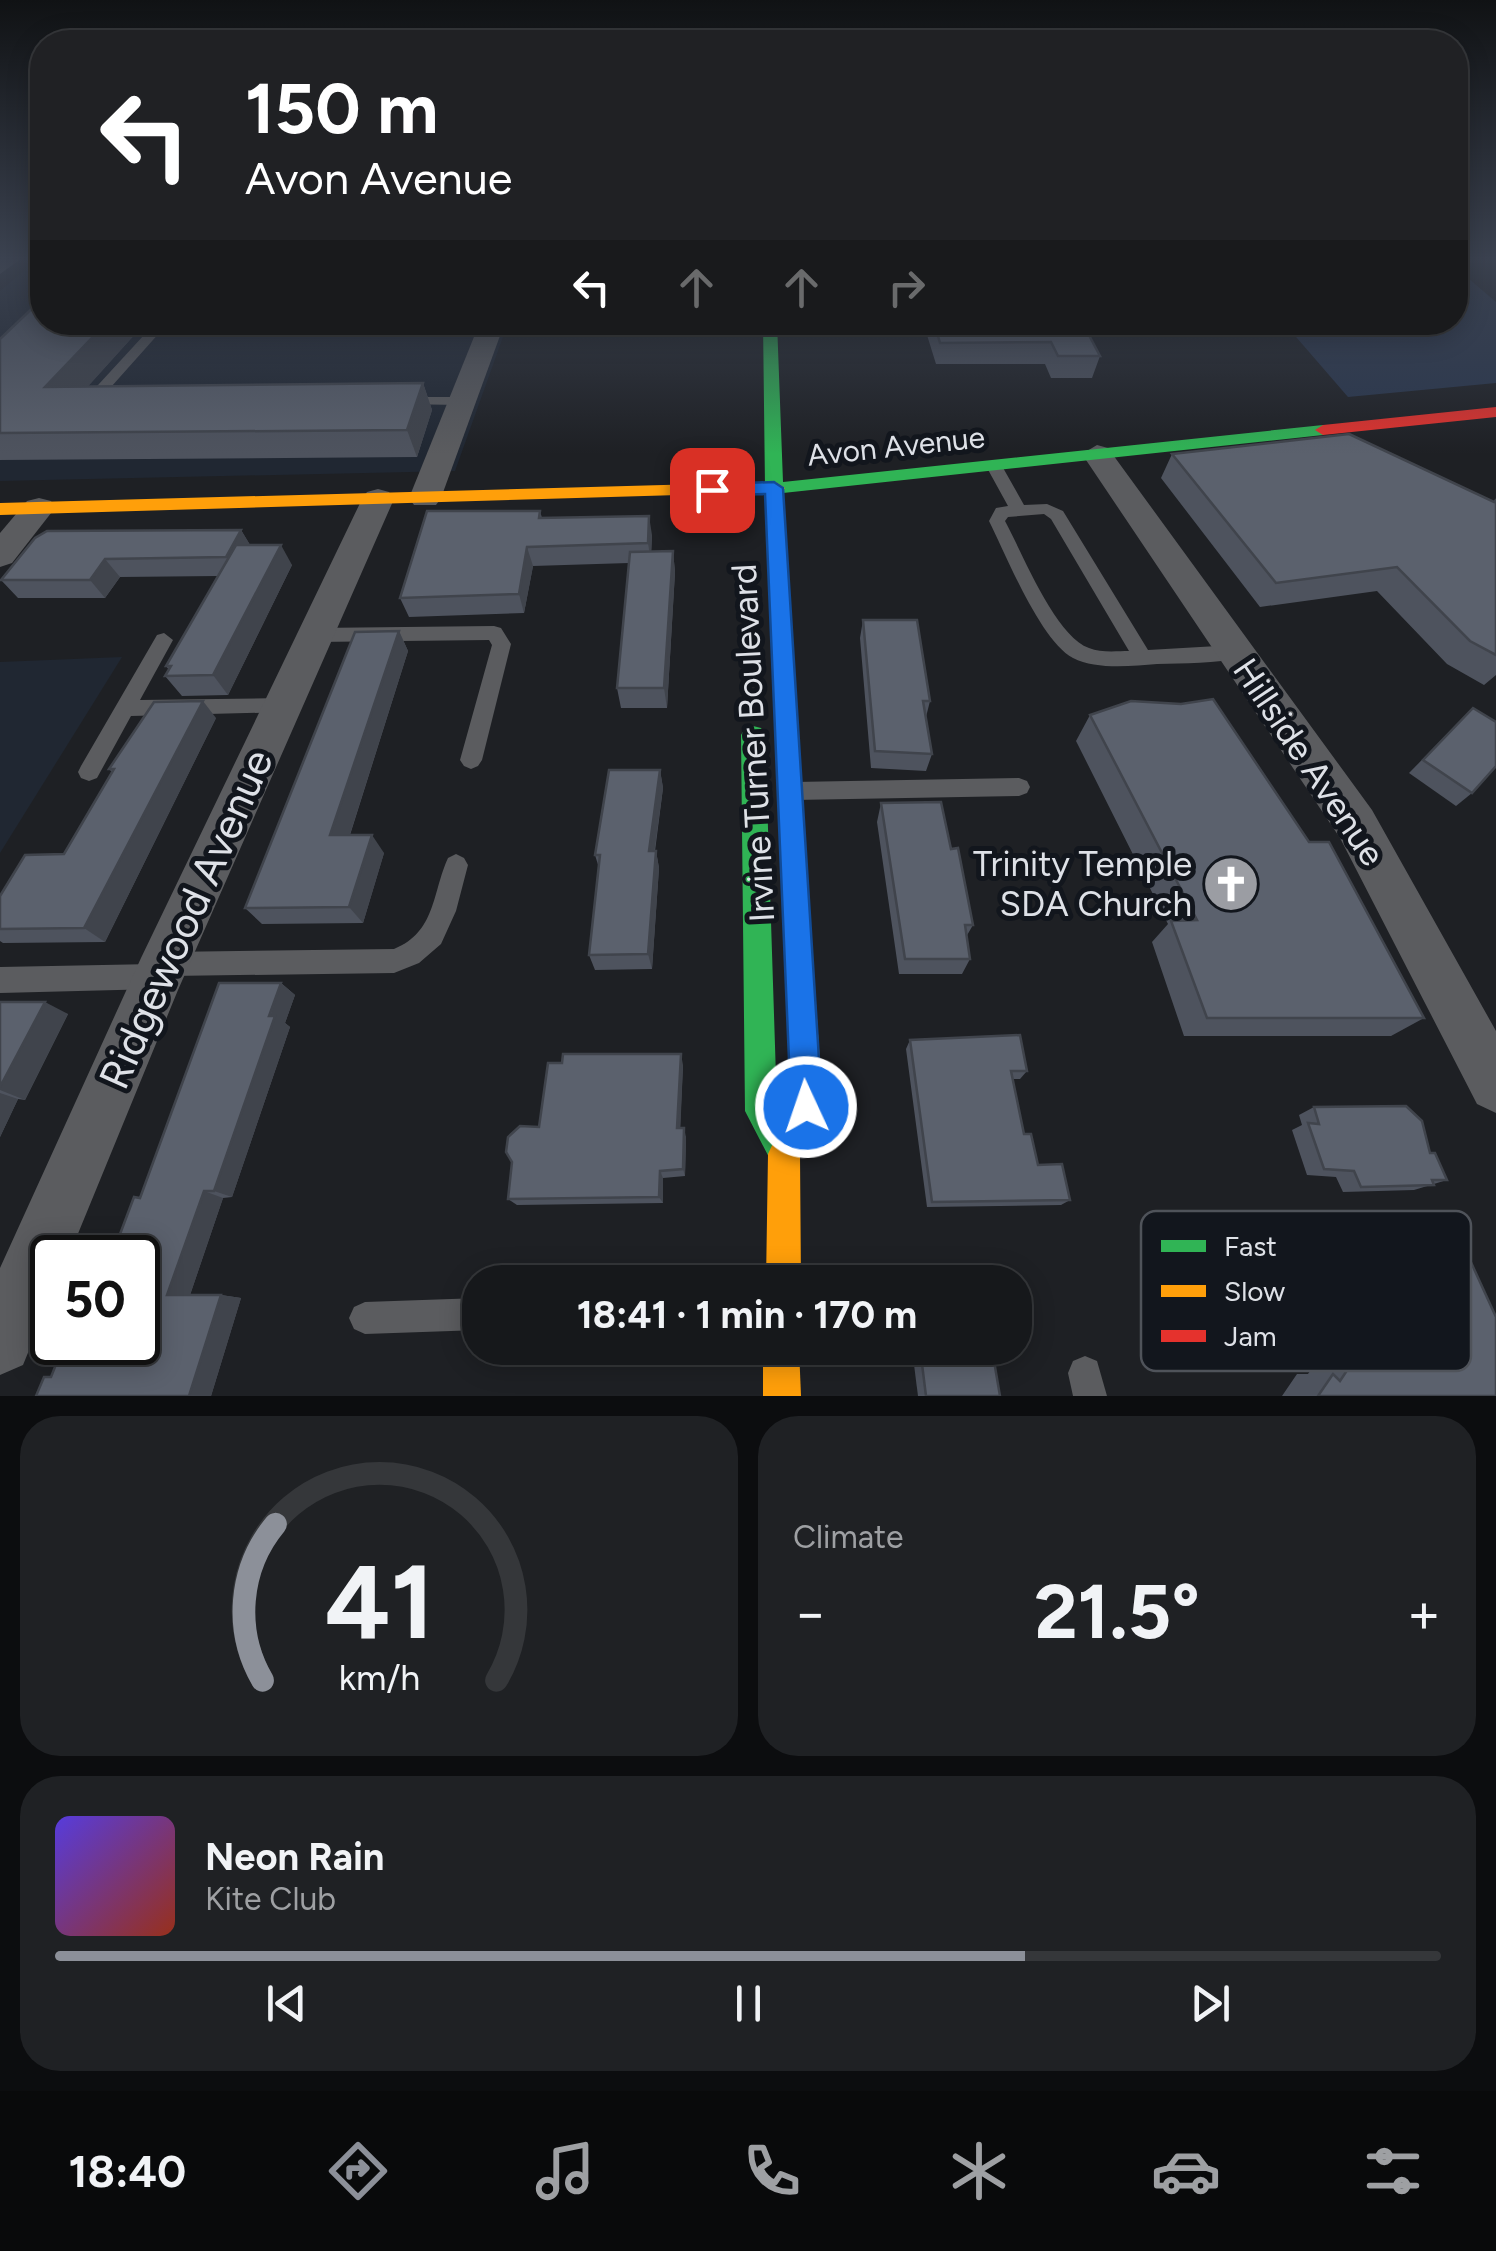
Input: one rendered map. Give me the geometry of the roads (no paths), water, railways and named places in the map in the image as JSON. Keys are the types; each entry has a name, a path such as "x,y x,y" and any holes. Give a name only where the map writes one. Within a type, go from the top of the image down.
{"street":[{"name":"Ridgewood Avenue","path":"0,1342 161,970 315,635 462,401 488,335"},
{"path":"748,396 761,335"},
{"name":"Irvine Turner Boulevard","path":"764,335 792,791 806,1107 784,1154 783,1265"},
{"name":"Avon Avenue","path":"0,509 774,488 1496,412"},
{"path":"1322,430 1374,455"},
{"name":"Hillside Avenue","path":"1097,454 1356,824 1496,1085"},
{"path":"0,555 40,508"},
{"name":"Irvine Turner Boulevard","path":"752,703 761,1111 784,1154"},
{"path":"781,1365 782,1396"}],"lane":[{"path":"124,400 92,400 151,335"},
{"path":"377,401 462,401"},
{"path":"994,466 1018,509"},
{"path":"1142,656 1057,516 1047,509 1002,512 997,521 1063,640 1083,655 1142,656 1236,652"},
{"path":"315,635 494,632 500,636 502,644 471,760"},
{"path":"90,772 164,640"},
{"path":"126,708 283,706"},
{"path":"792,791 1019,787"},
{"path":"0,980 394,961 411,956 439,929 456,865"},
{"path":"366,1318 462,1315"}],"place":[{"name":"Trinity Temple SDA Church","path":"1231,884"}]}
